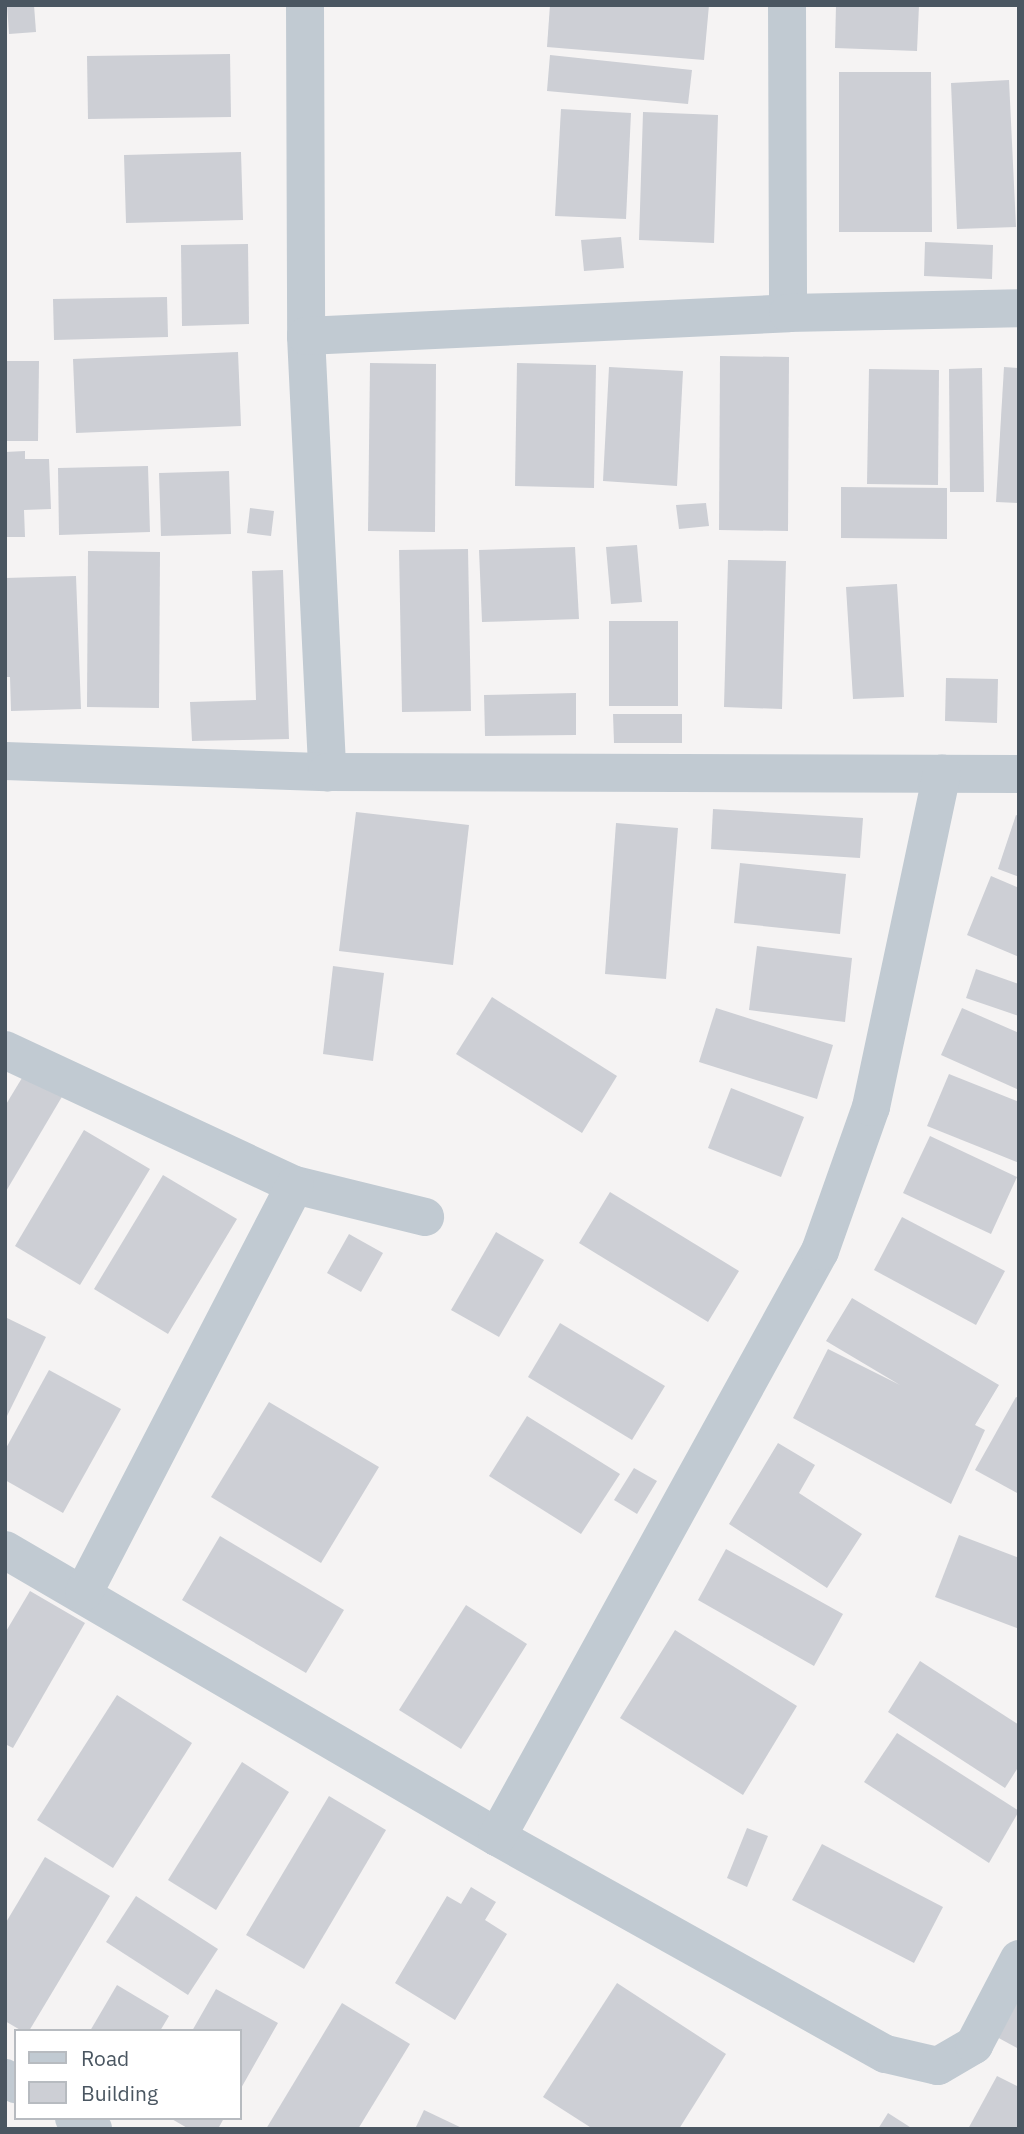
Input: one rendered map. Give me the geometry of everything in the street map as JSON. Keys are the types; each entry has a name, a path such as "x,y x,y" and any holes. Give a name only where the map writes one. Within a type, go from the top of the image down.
{"street":[{"path":"305,5 306,336 327,772"},
{"path":"787,5 788,313"},
{"path":"306,336 788,313 1019,308"},
{"path":"5,761 327,772 1019,774"},
{"path":"497,1837 820,1251 871,1107 942,774"},
{"path":"5,1050 295,1185 425,1217"},
{"path":"84,1592 295,1185"},
{"path":"5,1550 84,1592 497,1837 886,2054 938,2066 974,2045 1019,1959"},
{"path":"77,2120 93,2129"}],"building":[{"path":"7,5 34,5 36,32 9,34"},
{"path":"550,5 709,5 704,60 547,47"},
{"path":"836,5 919,5 917,51 835,48"},
{"path":"230,54 231,117 88,119 87,56"},
{"path":"550,55 692,70 688,104 547,91"},
{"path":"839,72 931,72 932,232 839,232"},
{"path":"1009,80 1016,227 957,229 951,83"},
{"path":"561,109 631,113 626,219 555,216"},
{"path":"643,112 718,115 714,243 639,240"},
{"path":"241,152 243,220 126,223 124,155"},
{"path":"621,237 624,268 584,271 581,240"},
{"path":"925,242 993,245 992,279 924,276"},
{"path":"248,244 249,324 182,326 181,245"},
{"path":"167,297 168,337 54,340 53,299"},
{"path":"238,352 241,426 76,433 73,359"},
{"path":"720,356 789,357 788,531 719,530"},
{"path":"5,361 39,361 38,441 5,441"},
{"path":"370,363 436,364 435,532 368,531"},
{"path":"517,363 596,365 594,488 515,486"},
{"path":"609,367 683,371 677,486 603,481"},
{"path":"1004,367 1019,368 1019,503 996,502"},
{"path":"982,368 984,492 950,492 949,369"},
{"path":"869,369 939,370 938,485 867,484"},
{"path":"25,451 25,459 49,459 51,509 24,510 25,537 5,537 5,452"},
{"path":"148,466 150,532 59,535 58,468"},
{"path":"229,471 231,534 161,536 159,473"},
{"path":"841,487 947,488 947,539 841,538"},
{"path":"706,503 709,526 679,529 676,505"},
{"path":"250,508 274,511 271,536 247,533"},
{"path":"637,545 642,602 611,604 606,547"},
{"path":"575,547 579,619 482,622 479,550"},
{"path":"468,549 471,711 402,712 399,550"},
{"path":"88,551 160,552 159,708 87,707"},
{"path":"728,560 786,561 782,709 724,707"},
{"path":"283,570 289,739 192,741 190,702 256,700 252,571"},
{"path":"76,576 81,709 11,711 10,677 5,677 5,578"},
{"path":"897,584 904,697 853,699 846,587"},
{"path":"609,621 678,621 678,706 609,706"},
{"path":"946,678 998,679 997,723 945,721"},
{"path":"576,693 576,735 485,736 484,695"},
{"path":"613,714 682,714 682,743 614,743"},
{"path":"713,809 863,818 860,858 711,849"},
{"path":"356,812 469,825 453,965 339,951"},
{"path":"1016,815 1019,816 1019,877 998,869"},
{"path":"616,823 678,828 666,979 605,974"},
{"path":"740,863 846,874 840,934 734,923"},
{"path":"991,876 1019,888 1019,957 967,935"},
{"path":"757,946 852,958 845,1022 749,1010"},
{"path":"333,966 384,973 373,1061 323,1054"},
{"path":"976,969 1019,984 1019,1016 966,998"},
{"path":"492,997 617,1076 582,1133 456,1054"},
{"path":"716,1008 833,1045 817,1099 699,1062"},
{"path":"962,1008 1019,1033 1019,1090 941,1055"},
{"path":"25,1073 63,1095 5,1193 5,1106"},
{"path":"949,1074 1019,1102 1019,1163 927,1126"},
{"path":"731,1088 804,1117 781,1177 708,1148"},
{"path":"84,1130 150,1169 80,1285 15,1246"},
{"path":"930,1136 1017,1177 991,1234 903,1193"},
{"path":"163,1175 237,1219 168,1334 94,1289"},
{"path":"610,1192 739,1271 708,1322 579,1243"},
{"path":"902,1217 1005,1271 976,1325 874,1270"},
{"path":"496,1232 544,1260 499,1337 451,1310"},
{"path":"349,1234 383,1253 361,1292 327,1273"},
{"path":"852,1298 999,1385 975,1425 985,1430 951,1504 793,1418 828,1349 900,1385 826,1341"},
{"path":"5,1317 46,1337 5,1420"},
{"path":"560,1323 665,1386 632,1440 528,1377"},
{"path":"49,1370 121,1409 63,1513 5,1480 5,1450"},
{"path":"1016,1397 1019,1398 1019,1494 975,1470"},
{"path":"269,1402 379,1467 321,1563 211,1497"},
{"path":"527,1416 620,1474 581,1534 489,1476"},
{"path":"778,1443 815,1465 799,1493 862,1534 827,1588 729,1524"},
{"path":"634,1468 657,1481 637,1514 614,1500"},
{"path":"959,1535 1019,1558 1019,1629 935,1597"},
{"path":"220,1536 344,1610 306,1673 182,1600"},
{"path":"726,1549 843,1614 814,1666 698,1600"},
{"path":"30,1591 85,1623 13,1748 5,1744 5,1633"},
{"path":"466,1605 527,1644 461,1749 399,1710"},
{"path":"675,1630 797,1706 743,1795 620,1718"},
{"path":"920,1661 1019,1725 1019,1766 1005,1788 888,1712"},
{"path":"117,1695 192,1743 113,1868 37,1820"},
{"path":"897,1733 1019,1811 989,1863 864,1782"},
{"path":"242,1762 289,1792 216,1910 168,1880"},
{"path":"329,1796 386,1830 304,1969 246,1935"},
{"path":"747,1828 768,1836 747,1887 727,1878"},
{"path":"822,1844 943,1907 914,1963 792,1900"},
{"path":"45,1857 110,1896 30,2029 19,2029 5,2021 5,1924"},
{"path":"471,1887 496,1902 485,1920 507,1934 455,2020 395,1983 447,1896 461,1904"},
{"path":"136,1896 218,1949 188,1995 106,1942"},
{"path":"617,1983 726,2054 679,2129 593,2129 543,2097"},
{"path":"117,1985 169,2016 161,2029 91,2029"},
{"path":"216,1989 278,2023 242,2086 242,2029 193,2029"},
{"path":"1019,1992 1019,2049 995,2036"},
{"path":"342,2003 410,2044 358,2129 266,2129"},
{"path":"997,2076 1019,2087 1019,2129 968,2129"},
{"path":"424,2110 464,2129 415,2129"},
{"path":"888,2113 913,2129 878,2129"},
{"path":"173,2120 223,2120 218,2129 189,2129"}]}
